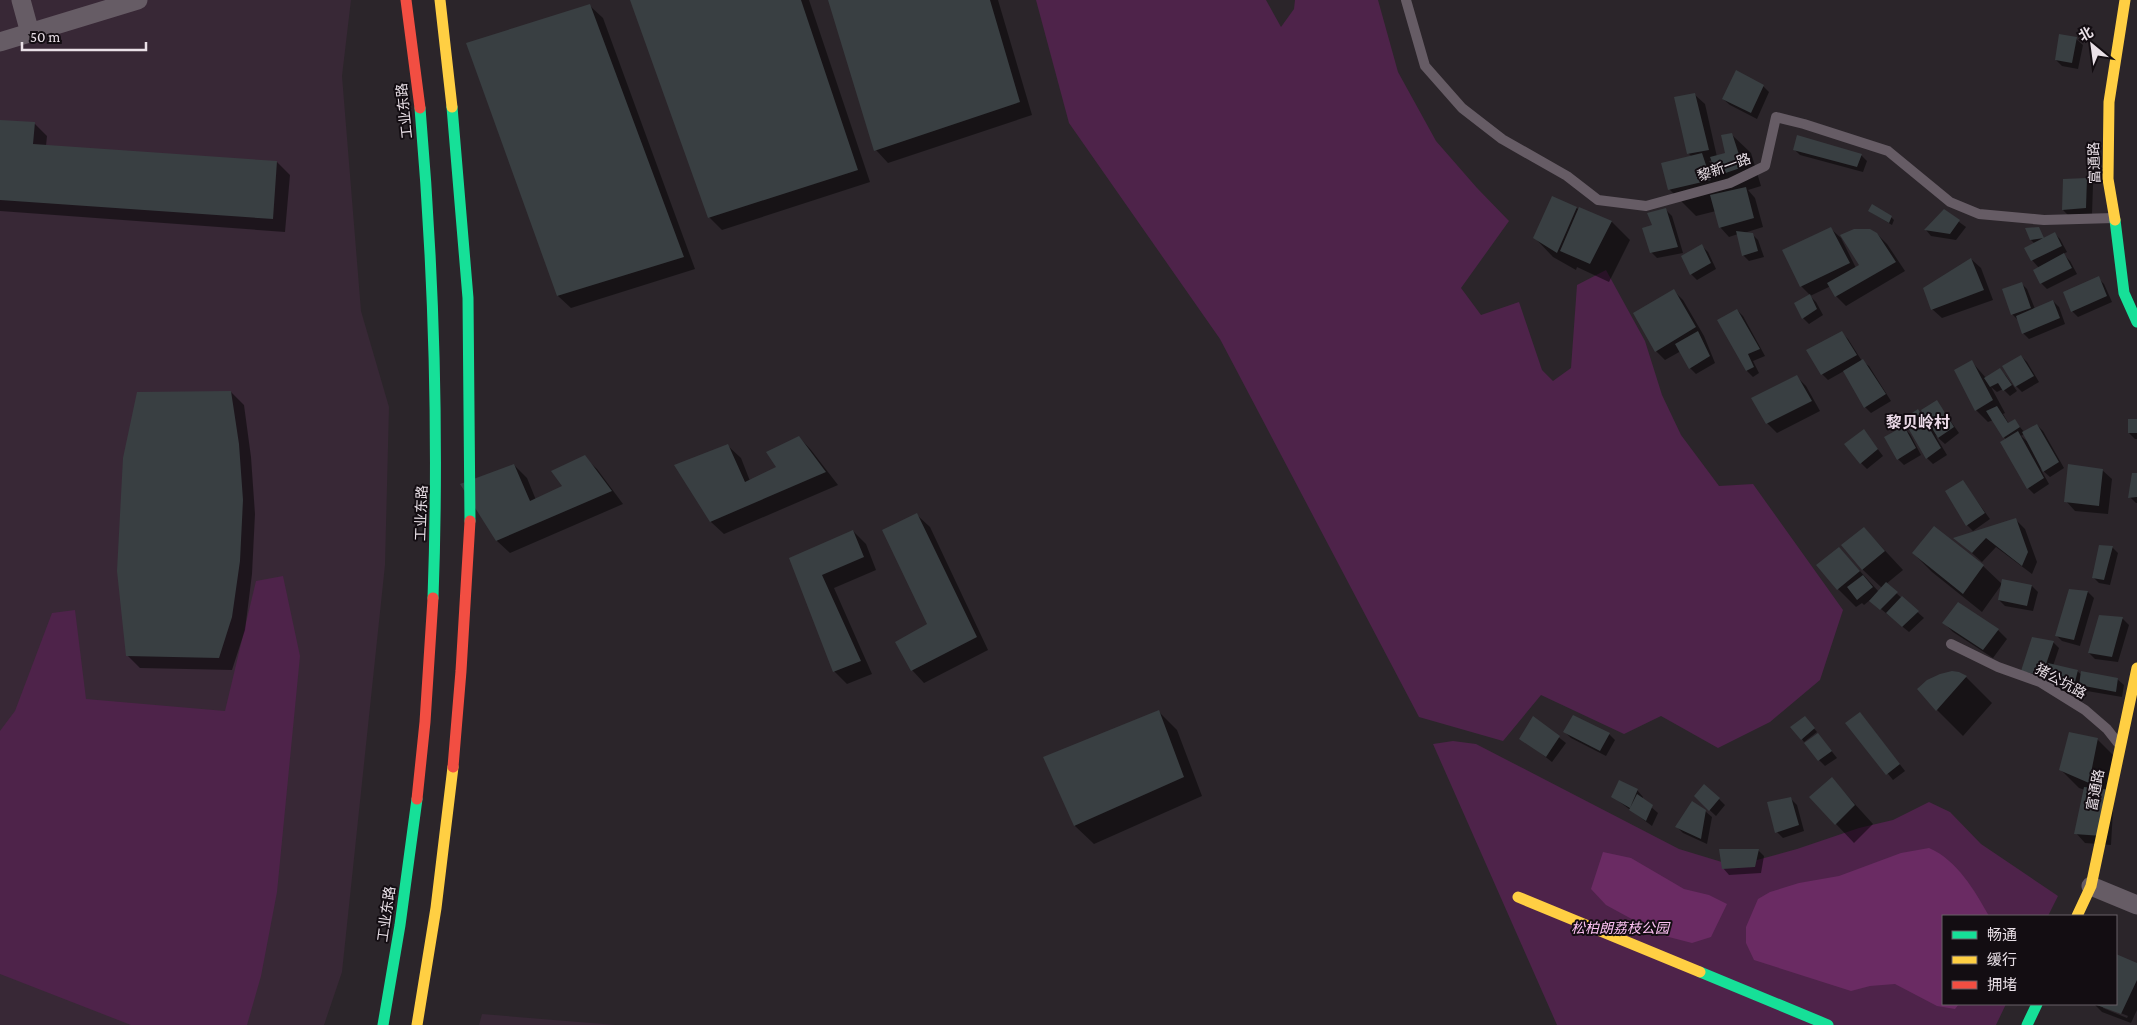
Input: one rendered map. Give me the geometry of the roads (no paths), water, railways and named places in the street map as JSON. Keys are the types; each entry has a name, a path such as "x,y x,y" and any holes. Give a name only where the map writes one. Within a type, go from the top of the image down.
{"main road":[{"name":"工业东路","path":"383,1025 403,904 418,784 428,668 438,502 434,300 422,132 406,0"},
{"path":"417,1025 436,908 451,788 461,670 471,503 468,298 455,129 440,0"},
{"name":"富通路","path":"2125,0 2109,102 2108,179 2116,218 2124,293 2137,322"},
{"path":"2116,218 2130,217"},
{"name":"富通路","path":"2077,915 2091,886 2137,668"},
{"path":"1518,897 1828,1025"},
{"path":"2027,1025 2037,1005"}],"street":[{"path":"21,0 30,33"},
{"path":"0,42 138,0"},
{"path":"2091,886 2137,905"}],"lane":[{"name":"黎新一路","path":"1406,0 1425,66 1462,108 1502,139 1567,176 1598,200 1646,206 1730,183 1765,166 1776,117 1888,151 1950,202 1979,214 2044,220 2116,218"},
{"name":"猪公坑路","path":"1951,644 1998,667 2042,683 2085,710 2107,729 2120,745"}],"district":[{"name":"黎贝岭村","path":"1918,422"}],"park label":[{"name":"松柏朗荔枝公园","path":"1620,928"}]}
